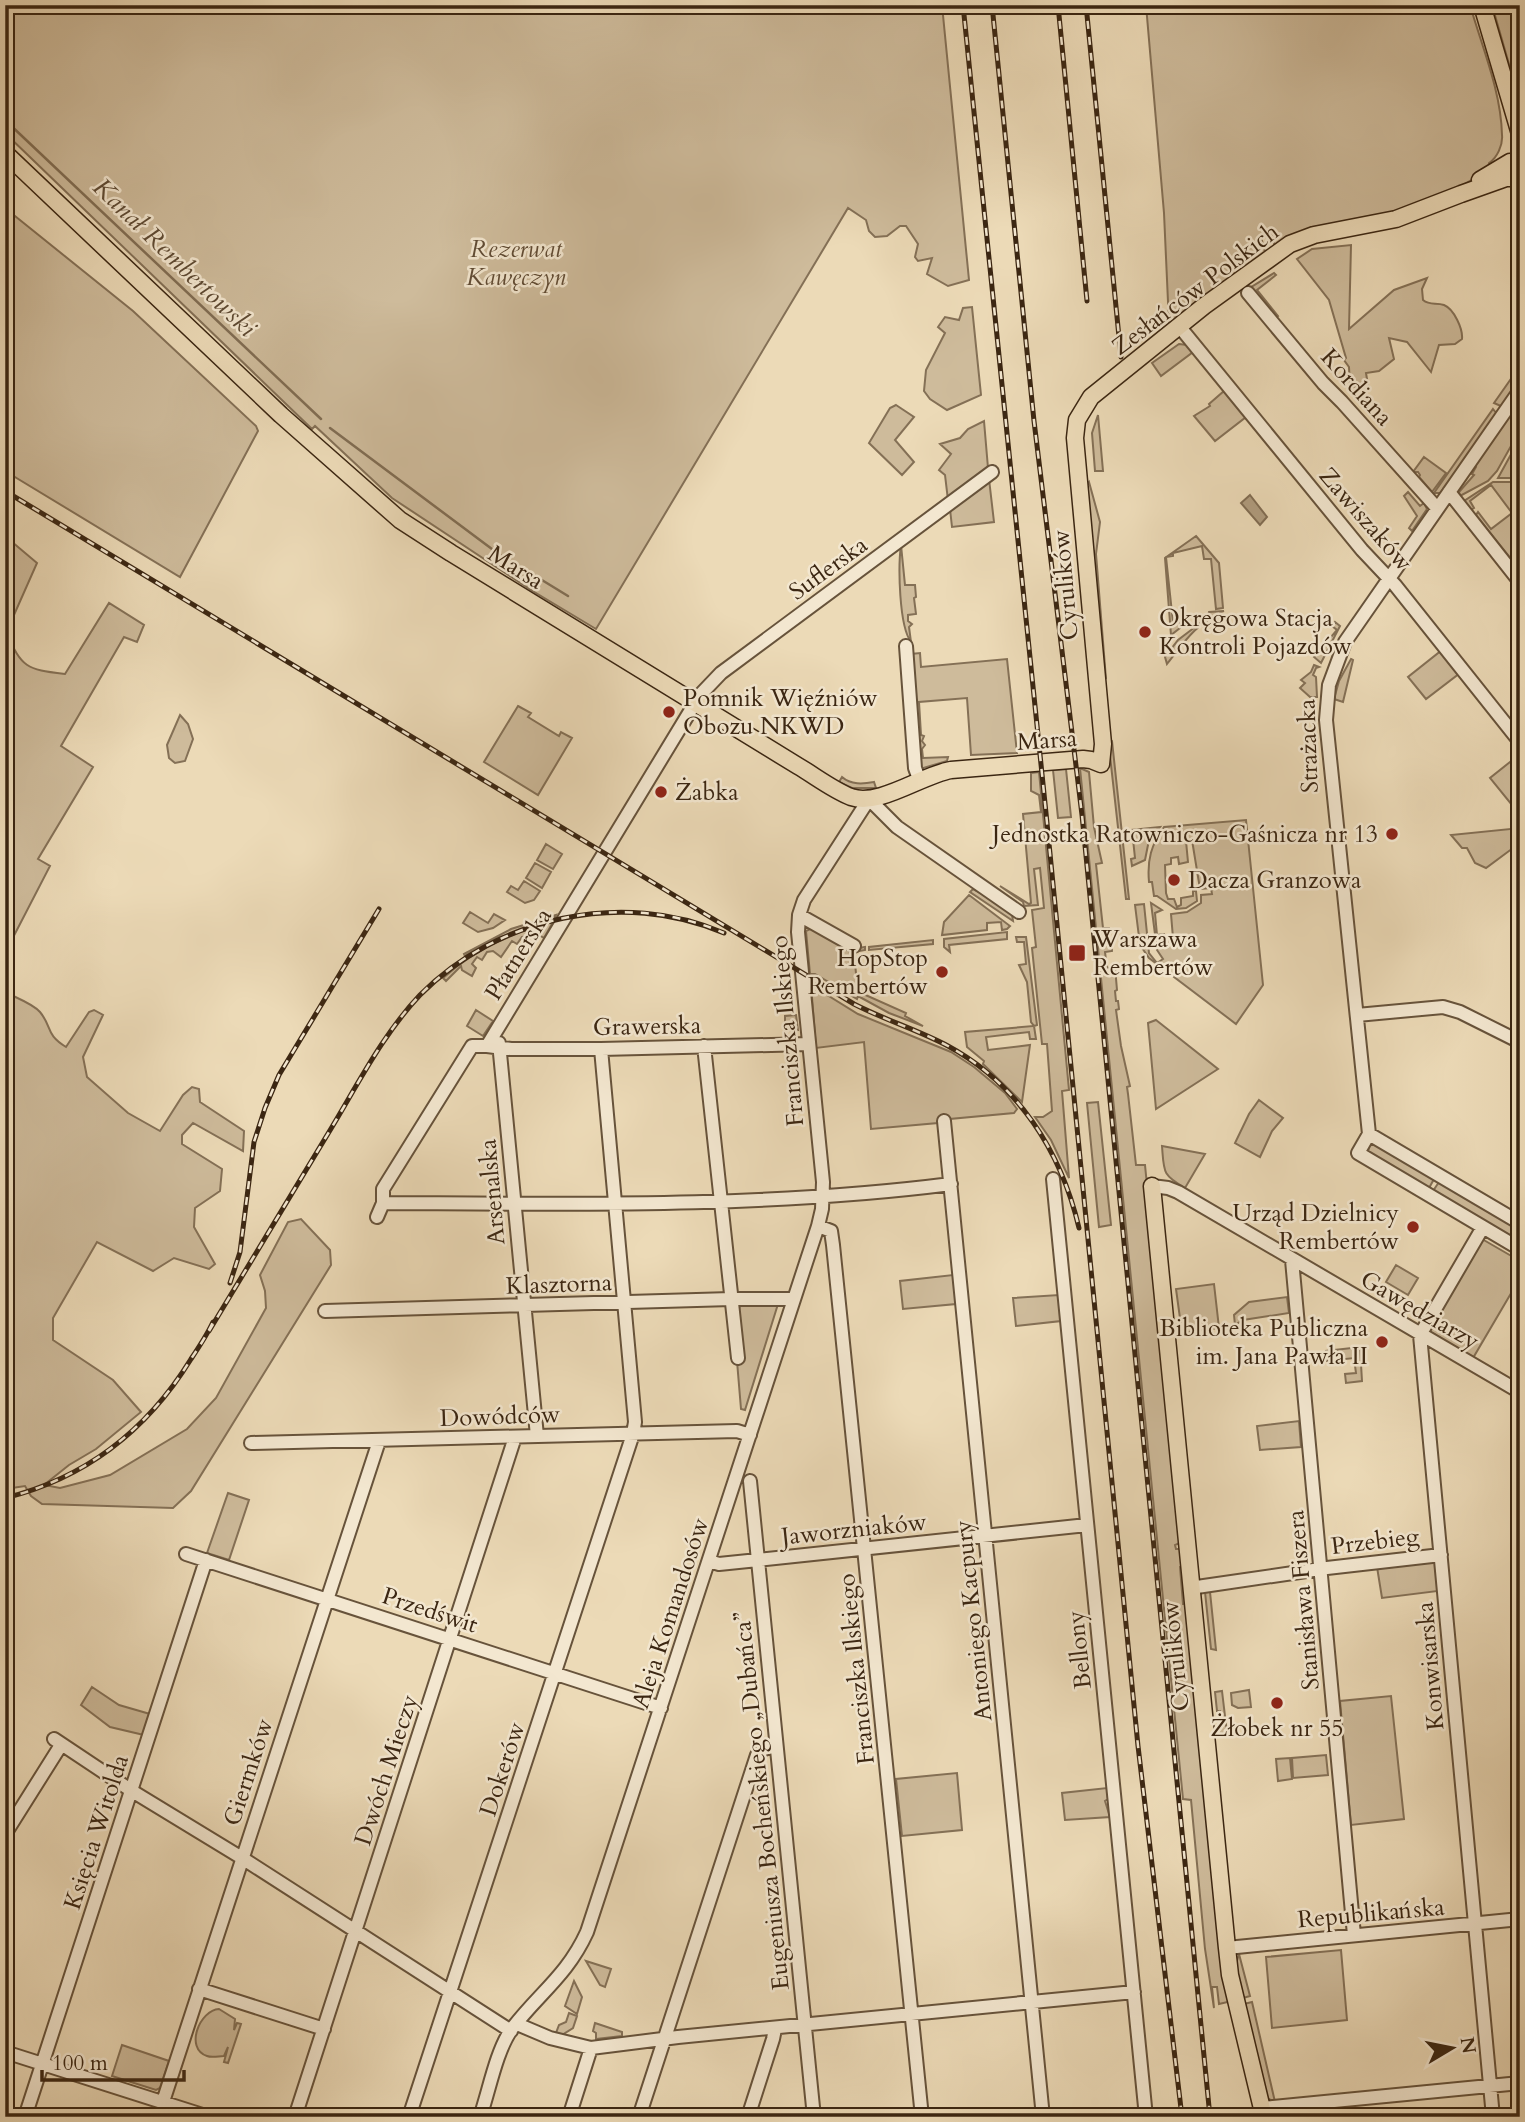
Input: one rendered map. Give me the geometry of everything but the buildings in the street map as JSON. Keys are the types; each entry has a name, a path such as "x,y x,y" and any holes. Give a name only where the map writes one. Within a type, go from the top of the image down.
{"main road":[{"path":"1482,5 1520,134"},
{"name":"Marsa","path":"5,153 281,415 400,520 451,554 844,794 856,799 869,799 889,794 940,772 964,768 1088,759 1101,764"},
{"path":"1515,156 1510,169 1518,179"},
{"name":"Zesłańców Polskich","path":"1461,194 1515,156"},
{"name":"Zesłańców Polskich","path":"1086,403 1179,326 1290,244 1314,235 1396,219 1506,178 1518,179"},
{"name":"Cyrulików","path":"1086,403 1077,420 1075,438 1103,744 1101,764"},
{"name":"Cyrulików","path":"1152,1186 1230,1975 1263,2112"}],"street":[{"name":"Kordiana","path":"1248,293 1323,383 1437,508"},
{"name":"Zawiszaków","path":"1179,326 1395,585 1520,742"},
{"name":"Strażacka","path":"1369,1134 1336,833 1325,707 1329,685 1340,653 1388,579 1520,390"},
{"name":"Suflerska","path":"694,702 721,673 992,472"},
{"path":"1449,492 1520,582"},
{"path":"906,646 915,766 919,779"},
{"name":"Płatnerska","path":"377,1217 383,1203 383,1189 471,1048 494,1047 497,1026 605,853 694,702"},
{"path":"869,799 903,832 1019,912"},
{"name":"Franciszka Ilskiego","path":"823,1196 799,915 804,900 869,799"},
{"path":"799,915 854,946"},
{"path":"1357,1015 1443,1007 1460,1012 1520,1042"},
{"name":"Grawerska","path":"494,1047 601,1049 809,1044"},
{"path":"704,1046 738,1359"},
{"name":"Arsenalska","path":"494,1047 514,1203 537,1436"},
{"path":"601,1049 626,1303 634,1434"},
{"name":"Antoniego Kacpury","path":"944,1121 1042,2117"},
{"path":"1520,1223 1369,1134 1358,1153 1520,1249"},
{"name":"Bellony","path":"1053,1179 1146,2117"},
{"path":"383,1203 721,1200 823,1196 951,1184"},
{"name":"Gawędziarzy","path":"1152,1186 1178,1192 1520,1392"},
{"name":"Aleja Komandosów","path":"480,2117 504,2041 577,1955 587,1932 818,1226 823,1196"},
{"name":"Franciszka Ilskiego","path":"818,1226 826,1227 832,1234 922,2117"},
{"path":"1420,1335 1483,1227"},
{"name":"Stanisława Fiszera","path":"1292,1260 1354,1935"},
{"name":"Klasztorna","path":"325,1311 794,1299"},
{"name":"Konwisarska","path":"1420,1335 1493,2117"},
{"name":"Dowódców","path":"251,1443 737,1431 750,1435"},
{"name":"Dokerów","path":"409,2117 634,1434"},
{"name":"Dwóch Mieczy","path":"295,2117 515,1437"},
{"name":"Giermków","path":"158,2117 379,1441"},
{"name":"Eugeniusza Bocheńskiego „Dubańca”","path":"750,1481 814,2117"},
{"name":"Jaworzniaków","path":"709,1561 719,1564 1087,1525"},
{"name":"Przedświt","path":"186,1554 661,1708"},
{"name":"Przebieg","path":"1191,1588 1441,1555"},
{"name":"Księcia Witolda","path":"25,2117 206,1560"},
{"path":"5,1834 57,1742 242,1858 450,1994 514,2027 591,2048 665,2038 1134,1992"},
{"path":"639,2117 757,1755 764,1749 776,1746"},
{"name":"Republikańska","path":"1227,1948 1520,1919"},
{"path":"199,1989 324,2029"},
{"path":"748,2117 775,2029"},
{"path":"569,2117 591,2048"},
{"path":"5,2052 209,2117"},
{"path":"1263,2112 1520,2083"}],"green space":[{"name":"Rezerwat Kawęczyn","path":"5,5 942,5 969,280 948,286 927,274 932,258 918,261 915,257 918,244 906,226 900,226 887,236 875,237 869,231 866,220 848,208 596,629 531,590 392,498 315,426 312,429 5,133"},
{"path":"1146,5 1470,5 1498,102 1502,139 1499,151 1489,163 1488,170 1464,185 1412,207 1277,246 1274,244 1273,235 1261,237 1265,252 1146,342 1169,324 1164,213"},
{"path":"1492,5 1520,5 1520,99 1517,92"},
{"path":"5,208 133,311 256,426 258,431 180,577 5,471"},
{"path":"1351,245 1349,329 1394,290 1427,278 1422,289 1423,300 1444,305 1454,315 1462,339 1455,344 1439,345 1431,372 1407,342 1389,338 1394,359 1379,371 1366,373 1368,385 1350,387 1349,367 1344,360 1346,358 1329,300 1297,259 1312,249"},
{"path":"1274,273 1276,275 1257,290 1278,316 1274,319 1248,289"},
{"path":"972,307 981,395 947,410 930,399 924,391 926,370 945,333 938,327 945,317 959,320 963,308"},
{"path":"1179,344 1187,345 1193,352 1161,376 1152,363"},
{"path":"1520,366 1520,383 1503,407 1494,403"},
{"path":"1224,391 1246,417 1215,441 1194,416 1210,406"},
{"path":"1520,400 1520,430 1497,471 1488,481 1460,496 1459,492 1474,475 1474,465"},
{"path":"896,405 914,417 895,440 914,462 902,475 869,443 890,408"},
{"path":"1493,409 1497,414 1443,493 1434,493"},
{"path":"1098,415 1103,471 1095,471 1092,433"},
{"path":"984,421 988,468 948,500 945,475 939,470 951,454 940,444 960,438 968,429"},
{"path":"1520,438 1520,482 1510,478 1498,478"},
{"path":"1424,457 1446,473 1432,492 1418,472 1413,472"},
{"path":"989,479 994,522 952,527 950,509"},
{"path":"1089,482 1100,522 1096,554 1106,679 1100,658 1103,655 1100,618 1097,616 1099,604 1093,568 1094,551 1090,550 1088,493 1085,487"},
{"path":"1493,482 1520,485 1520,570 1476,515 1478,512 1491,529 1512,513 1491,485 1470,501 1474,508 1471,510 1464,501"},
{"path":"1408,492 1420,506 1424,503 1427,509 1412,531 1409,528 1417,516 1404,496"},
{"path":"5,536 37,563 6,633 27,665 65,674 109,603 144,625 137,642 124,637 61,746 93,767 38,859 50,866 5,953"},
{"path":"1196,536 1219,563 1223,608 1216,609 1211,559 1204,559 1202,546 1167,557"},
{"path":"901,545 905,585 915,585 916,614 908,615 908,621 912,624 909,627 911,642 902,610"},
{"path":"1165,558 1173,622 1180,622 1180,628 1171,635"},
{"path":"1224,611 1220,612 1221,616 1198,628 1167,664 1165,657 1178,640 1207,618 1209,612"},
{"path":"1335,622 1340,626 1321,663 1314,657 1337,630 1332,626"},
{"path":"1442,650 1460,673 1426,699 1408,677"},
{"path":"920,653 921,667 1007,659 1017,753 971,755 967,698 919,702 921,735 924,736 922,741 925,745 922,749 923,758 948,757 947,761 920,769 911,654"},
{"path":"1351,659 1353,660 1343,702 1334,699 1339,681"},
{"path":"1314,665 1319,667 1313,675 1316,677 1317,697 1310,697 1300,688 1305,683 1301,680 1311,672"},
{"path":"518,706 531,713 528,717 559,736 561,732 572,738 538,795 484,762"},
{"path":"180,715 188,724 193,739 185,761 175,763 169,758 167,745"},
{"path":"1108,738 1112,741 1129,899 1126,899"},
{"path":"1520,754 1520,808 1516,810 1490,778"},
{"path":"1080,768 1089,772 1094,827 1102,863 1096,864 1103,928 1109,928 1110,934 1104,935 1105,940 1111,940 1112,951 1105,952 1107,968 1115,967 1115,991 1119,1009 1116,1010 1130,1086 1127,1087 1136,1165 1145,1165 1182,1542 1175,1545 1176,1549 1182,1549 1184,1566 1180,1567 1183,1604 1188,1604 1232,2001 1219,2004 1217,1987 1212,1987 1214,2008 1205,1949 1191,1800 1183,1799"},
{"path":"1066,769 1071,817 1058,818 1053,770"},
{"path":"1039,772 1069,1090 1062,1091 1069,1178 1051,1140 1035,1117 1043,1117 1052,1111 1047,1044 1042,1044 1032,948 1036,947 1032,910 1044,908 1040,868 1034,869 1038,905 1024,906 1023,902 1000,886 1031,903 1023,814 1041,812 1039,795 1031,791 1031,773"},
{"path":"842,777 853,783 874,782 876,788 852,788 839,782"},
{"path":"1246,820 1263,985 1236,1024 1149,958 1140,945 1135,905 1144,904 1149,953 1157,963 1163,959 1157,950 1151,903 1162,910 1155,913 1157,935 1164,934 1165,939 1173,938 1171,914 1187,912 1201,903 1201,895 1212,894 1211,888 1200,889 1192,840 1186,841 1188,862 1179,864 1178,857 1171,858 1171,864 1165,865 1166,893 1168,899 1174,899 1177,907 1181,905 1181,898 1193,896 1193,891 1196,891 1197,901 1186,908 1176,909 1154,896 1152,882 1149,882 1151,853 1164,827"},
{"path":"1160,827 1149,840 1145,860 1132,866 1131,859 1135,858 1132,830"},
{"path":"1520,828 1520,850 1513,848 1486,868 1475,863 1467,848 1462,848 1451,835"},
{"path":"546,844 562,854 553,869 537,860"},
{"path":"535,863 551,872 542,888 526,878"},
{"path":"524,881 540,891 534,900 525,903 507,892 511,886 518,890"},
{"path":"973,889 1012,914 1013,921 970,892"},
{"path":"969,895 1010,926 1002,930 1001,922 987,923 987,930 942,935 944,922"},
{"path":"470,912 488,923 494,914 505,920 493,928 478,932 463,923"},
{"path":"556,915 554,919 495,939 465,956 464,954 511,929"},
{"path":"553,922 544,938 539,935 535,939 522,937 517,944 512,941 501,957 493,951 487,952 482,960 477,957 472,964 476,968 472,976 462,970 461,966 446,981 443,978 494,943"},
{"path":"812,928 853,949 865,947 865,950 854,952 857,984 860,984 861,993 906,1013 905,1016 923,1026 889,1013 858,996 857,999 815,974 810,974 806,931"},
{"path":"1007,932 1007,939 949,945 950,952 944,947 944,939"},
{"path":"1016,937 1026,937 1037,1025 1034,1026 1031,1022 1027,982 1019,965 1026,964 1024,942 1017,942"},
{"path":"933,940 933,944 869,950 869,947"},
{"path":"811,985 858,1014 951,1052 1005,1093 1017,1109 1014,1113 871,1129 864,1042 816,1048"},
{"path":"5,992 37,1009 55,1038 66,1047 89,1012 94,1010 103,1015 83,1057 87,1077 128,1113 160,1131 183,1095 192,1087 199,1089 200,1102 244,1131 243,1151 193,1123 182,1135 182,1144 222,1169 220,1191 195,1208 194,1227 215,1264 209,1269 174,1258 153,1271 97,1242 53,1318 53,1340 113,1380 141,1412 96,1449 69,1465 44,1485 60,1488 110,1475 187,1429 216,1398 266,1308 260,1275 288,1222 301,1219 330,1250 331,1265 191,1491 173,1508 42,1504 31,1496 25,1486 5,1489"},
{"path":"476,1010 493,1021 483,1036 467,1026"},
{"path":"796,1015 798,1030 785,1031 785,1016"},
{"path":"1156,1020 1218,1069 1156,1109 1148,1023"},
{"path":"1034,1026 1036,1039 1030,1039 1029,1032 986,1037 988,1050 1030,1045 1022,1102 983,1064 984,1061 967,1047 965,1032"},
{"path":"1259,1100 1283,1118 1272,1131 1260,1157 1235,1143"},
{"path":"1098,1102 1111,1225 1099,1227 1087,1103"},
{"path":"1374,1143 1434,1179 1429,1188 1369,1153 1368,1146"},
{"path":"1162,1146 1205,1154 1185,1188 1168,1176 1163,1162"},
{"path":"1439,1182 1520,1229 1520,1242 1433,1191"},
{"path":"1482,1239 1520,1261 1520,1278 1473,1358 1429,1331"},
{"path":"1396,1265 1418,1278 1408,1295 1386,1282"},
{"path":"953,1275 956,1304 903,1309 900,1281"},
{"path":"1214,1284 1219,1328 1182,1333 1176,1289"},
{"path":"1059,1295 1061,1321 1016,1326 1013,1298"},
{"path":"1287,1297 1289,1313 1243,1320 1235,1325 1234,1315 1249,1302"},
{"path":"778,1304 745,1410 741,1409 737,1361 740,1305"},
{"path":"1360,1347 1362,1381 1346,1383 1345,1374 1356,1373 1354,1358 1327,1361 1326,1351"},
{"path":"1299,1421 1301,1447 1260,1450 1257,1426"},
{"path":"228,1493 249,1500 229,1560 207,1553"},
{"path":"1435,1562 1438,1591 1382,1598 1377,1567"},
{"path":"1205,1592 1210,1592 1216,1650 1211,1649"},
{"path":"92,1687 119,1705 150,1714 144,1735 110,1727 81,1705"},
{"path":"1249,1690 1251,1707 1238,1708 1232,1705 1231,1693"},
{"path":"1222,1691 1227,1733 1219,1734 1220,1711 1217,1711 1215,1692"},
{"path":"1391,1696 1404,1819 1351,1825 1340,1701"},
{"path":"1326,1755 1328,1775 1293,1778 1292,1758"},
{"path":"1290,1758 1292,1779 1278,1781 1276,1759"},
{"path":"957,1773 962,1830 902,1836 896,1779"},
{"path":"1107,1788 1108,1799 1105,1801 1110,1817 1065,1820 1062,1793"},
{"path":"1341,1950 1347,2020 1272,2028 1266,1957"},
{"path":"1239,1954 1250,1996 1243,1998 1235,1967"},
{"path":"586,1961 611,1969 605,1987 600,1985"},
{"path":"574,1981 582,1997 577,2014 565,2006"},
{"path":"1252,2002 1275,2102 1267,2098 1244,2004"},
{"path":"219,2009 235,2019 234,2030 237,2023 241,2024 228,2063 224,2062 228,2047 224,2056 211,2057 200,2052 196,2045 197,2030 201,2022 212,2011"},
{"path":"569,2013 577,2016 573,2028 562,2035 556,2033 559,2025 566,2022"},
{"path":"595,2023 622,2032 622,2036 596,2039 596,2033 593,2031"},
{"path":"122,2045 169,2061 160,2088 156,2090 112,2076"}],"shaded area":[{"path":"1250,495 1267,517 1260,525 1241,503"}],"waterway":[{"name":"Kanał Rembertowski","path":"5,120 321,419"},
{"name":"Kanał Rembertowski","path":"330,428 508,561"},
{"name":"Kanał Rembertowski","path":"519,566 568,596"}],"railway":[{"path":"963,5 1138,1746 1182,2117"},
{"path":"992,5 1034,421 1082,815 1210,2117"},
{"path":"1058,5 1087,301"},
{"path":"1086,5 1121,357"},
{"path":"5,491 854,1004 937,1040 973,1062 995,1080 1033,1122 1061,1172 1079,1228"},
{"path":"230,1283 240,1252 254,1142 265,1108 279,1075 379,909"},
{"path":"209,1331 383,1042 420,995 451,968 486,946 523,930 563,918 604,913 645,913 685,920 724,933"},
{"path":"5,1498 62,1478 88,1464 135,1428 174,1384 213,1322"}],"place":[{"name":"Okręgowa Stacja Kontroli Pojazdów","path":"1145,632"},
{"name":"Pomnik Więźniów Obozu NKWD","path":"669,712"},
{"name":"Żabka","path":"661,792"},
{"name":"Jednostka Ratowniczo-Gaśnicza nr 13","path":"1392,834"},
{"name":"Dacza Granzowa","path":"1174,880"},
{"name":"Warszawa Rembertów","path":"1077,953"},
{"name":"HopStop Rembertów","path":"942,972"},
{"name":"Urząd Dzielnicy Rembertów","path":"1413,1227"},
{"name":"Biblioteka Publiczna im. Jana Pawła II","path":"1382,1342"},
{"name":"Żłobek nr 55","path":"1277,1703"}]}
